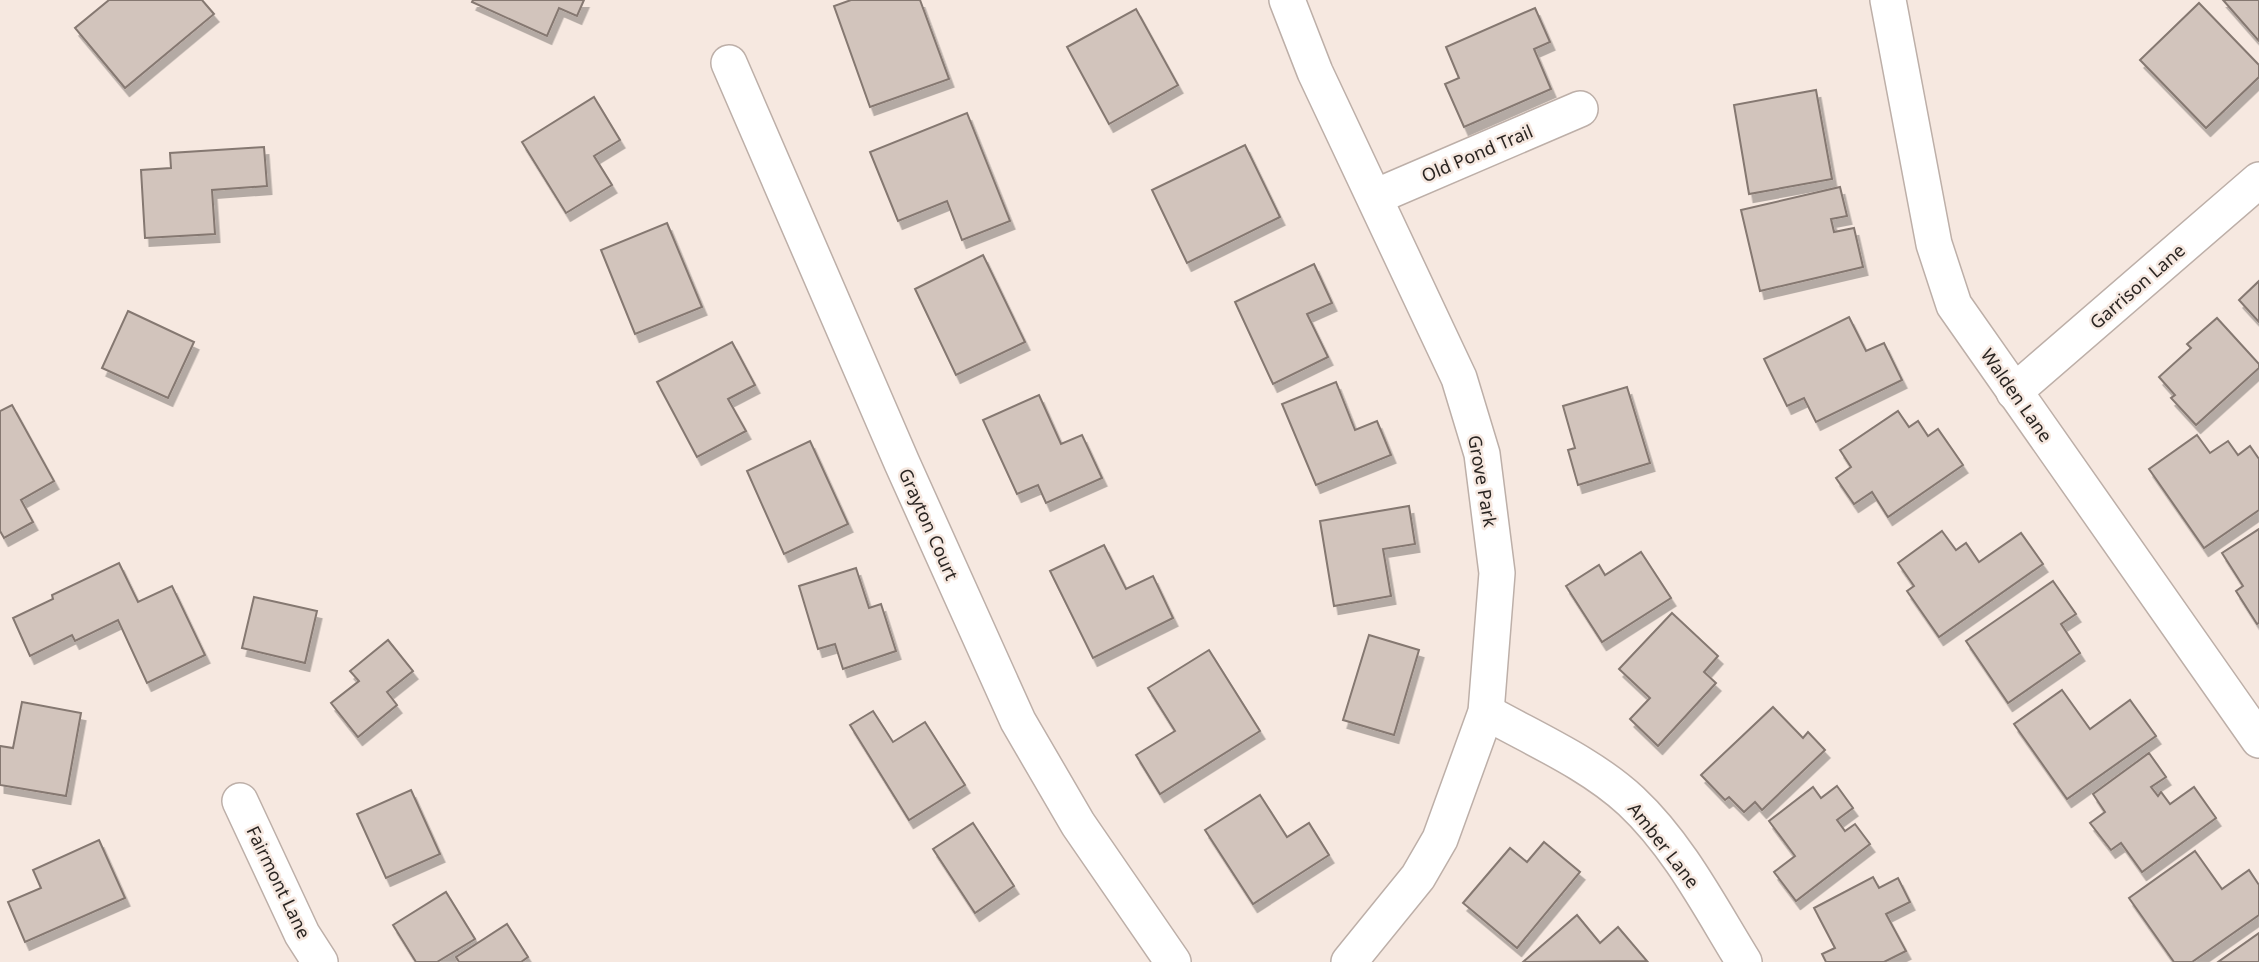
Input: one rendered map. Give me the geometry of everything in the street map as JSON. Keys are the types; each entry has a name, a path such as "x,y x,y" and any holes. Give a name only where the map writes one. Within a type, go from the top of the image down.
{"street":[{"name":"Grove Park","path":"1287,0 1315,72 1459,378 1482,454 1497,573 1486,712 1440,838 1418,877 1349,962"},
{"name":"Walden Lane","path":"1888,0 1934,244 1954,305 2259,740"},
{"name":"Grayton Court","path":"729,64 902,463 1018,721 1078,824 1173,962"},
{"name":"Old Pond Trail","path":"1375,197 1580,109"},
{"name":"Garrison Lane","path":"2014,392 2259,180"},
{"name":"Amber Lane","path":"1486,712 1601,777 1632,802 1684,864 1744,962"},
{"name":"Fairmont Lane","path":"240,801 302,934 320,962"}],"building":[{"path":"109,0 202,0 214,14 125,88 75,28"},
{"path":"584,0 577,16 559,8 547,36 472,2"},
{"path":"851,0 920,0 949,79 870,107 834,6"},
{"path":"2223,0 2259,0 2259,41"},
{"path":"2199,3 2259,65 2259,77 2206,128 2140,60"},
{"path":"1535,8 1550,42 1534,49 1551,89 1464,127 1445,84 1459,78 1446,47"},
{"path":"1136,9 1178,85 1109,124 1067,47"},
{"path":"1816,90 1832,179 1749,194 1734,105"},
{"path":"594,97 620,140 594,156 612,185 566,213 522,142"},
{"path":"967,113 1010,221 962,240 947,201 898,221 870,152"},
{"path":"1245,145 1280,217 1187,263 1152,190"},
{"path":"264,147 267,186 212,190 215,234 145,238 141,170 171,168 170,153"},
{"path":"1840,187 1847,216 1831,219 1834,232 1854,228 1863,267 1760,291 1741,210"},
{"path":"667,223 702,307 635,334 601,250"},
{"path":"983,255 1025,342 956,375 915,289"},
{"path":"1314,264 1332,303 1307,314 1328,357 1273,384 1235,302"},
{"path":"2259,281 2259,322 2239,300"},
{"path":"128,311 194,342 168,398 102,368"},
{"path":"1849,317 1866,351 1884,343 1902,380 1816,422 1804,398 1787,406 1764,359"},
{"path":"2217,318 2259,364 2259,368 2196,425 2171,398 2175,395 2159,377 2191,348 2187,344"},
{"path":"732,342 755,385 728,399 746,431 697,457 657,382"},
{"path":"1336,382 1355,430 1377,421 1391,455 1316,485 1282,404"},
{"path":"1627,387 1650,463 1578,485 1568,450 1575,448 1563,406"},
{"path":"1039,395 1061,444 1082,435 1102,478 1046,503 1038,485 1017,494 983,420"},
{"path":"12,405 54,481 21,500 33,522 4,538 0,531 0,411"},
{"path":"1898,411 1909,427 1918,421 1928,436 1938,429 1963,465 1888,517 1872,492 1854,504 1836,478 1851,467 1840,450"},
{"path":"2197,435 2210,453 2228,441 2238,455 2250,446 2259,459 2259,510 2204,548 2149,469"},
{"path":"810,441 848,524 784,554 747,471"},
{"path":"1409,506 1415,544 1383,549 1391,596 1334,606 1320,521"},
{"path":"2259,529 2257,624 2236,591 2243,586 2222,553"},
{"path":"1942,531 1956,550 1966,543 1979,562 2021,533 2043,564 1939,637 1907,591 1914,586 1898,563"},
{"path":"1104,545 1126,589 1153,576 1173,618 1093,658 1050,571"},
{"path":"1641,552 1671,598 1602,642 1566,586 1599,565 1605,575"},
{"path":"119,563 138,602 172,586 205,655 147,683 118,620 75,641 72,635 30,656 13,618 53,599 52,595"},
{"path":"856,568 869,608 881,604 896,651 843,669 835,644 818,649 799,586"},
{"path":"2053,581 2076,614 2061,624 2080,653 2008,703 1966,641"},
{"path":"254,597 317,611 305,663 242,648"},
{"path":"1672,613 1718,656 1704,672 1716,683 1658,746 1630,719 1650,698 1619,669"},
{"path":"1369,635 1419,650 1394,735 1343,720"},
{"path":"388,640 413,671 387,692 397,705 358,737 331,703 359,681 350,671"},
{"path":"1209,650 1260,731 1160,794 1136,755 1175,731 1148,688"},
{"path":"2062,690 2090,729 2130,700 2156,736 2067,799 2014,724"},
{"path":"22,702 81,713 66,796 0,785 0,746 13,748"},
{"path":"1773,707 1803,738 1808,732 1825,750 1762,810 1755,802 1744,812 1729,797 1725,800 1701,775"},
{"path":"873,711 893,742 925,722 965,785 909,820 850,725"},
{"path":"2149,753 2166,777 2151,787 2158,796 2161,792 2170,804 2194,787 2216,818 2142,872 2121,843 2111,850 2090,823 2105,812 2093,794"},
{"path":"1837,786 1853,808 1837,820 1845,831 1855,824 1870,844 1796,901 1774,872 1795,856 1769,821 1813,787 1821,798"},
{"path":"411,790 440,854 386,878 357,814"},
{"path":"1260,795 1287,837 1309,823 1329,855 1253,904 1205,830"},
{"path":"973,823 1014,886 975,913 933,849"},
{"path":"99,840 125,898 25,942 8,902 41,888 33,870"},
{"path":"1544,842 1580,872 1517,948 1463,903 1510,848 1527,862"},
{"path":"2195,851 2222,889 2249,870 2259,885 2259,915 2192,962 2174,962 2129,898"},
{"path":"1873,877 1879,888 1898,878 1910,902 1886,914 1906,951 1884,962 1826,962 1822,954 1835,948 1814,908"},
{"path":"446,892 475,939 437,962 416,962 393,925"},
{"path":"1577,915 1600,943 1618,927 1647,961 1523,962"},
{"path":"507,924 528,957 521,962 459,962 456,957"},
{"path":"2259,933 2259,962 2218,962"}]}
